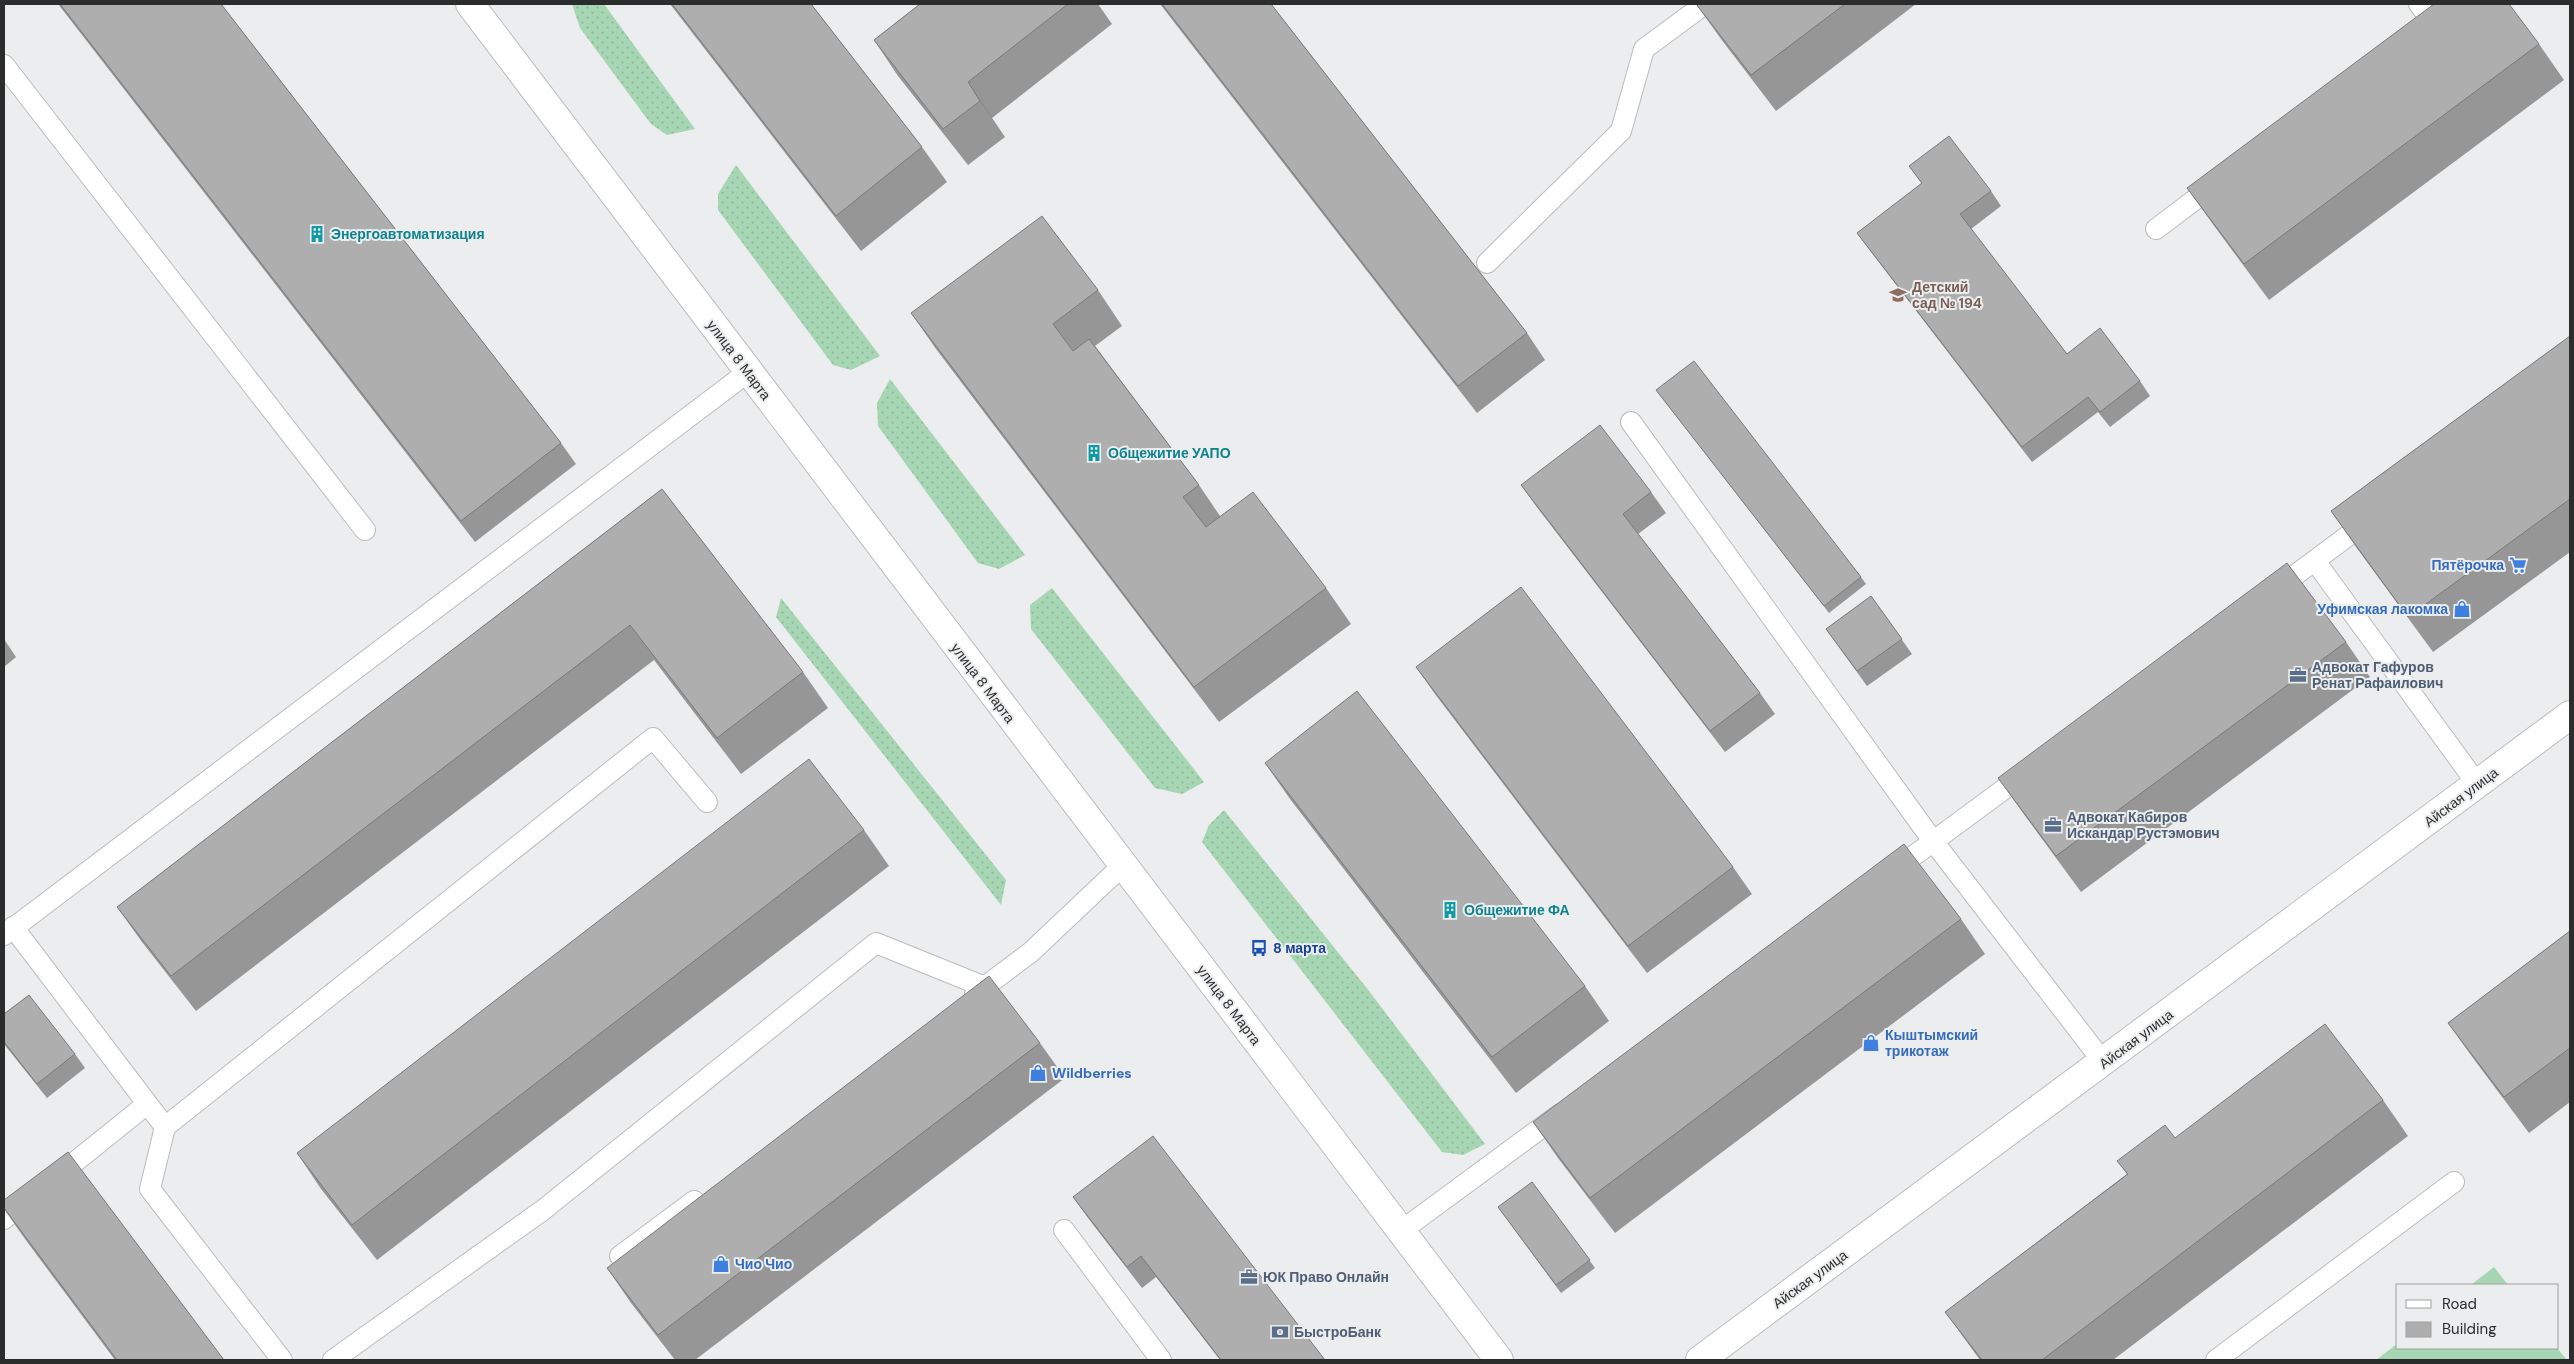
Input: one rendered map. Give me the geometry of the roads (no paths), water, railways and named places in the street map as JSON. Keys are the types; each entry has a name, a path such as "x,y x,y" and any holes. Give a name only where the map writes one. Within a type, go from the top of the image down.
{"main road":[{"name":"улица 8 Марта","path":"470,4 1122,866 1499,1360"},
{"name":"Айская улица","path":"1700,1360 2104,1063 2570,715"}],"lane":[{"path":"1487,262 1620,131 1644,49 1704,4"},
{"path":"2419,4 2438,29"},
{"path":"4,65 365,530"},
{"path":"2156,229 2232,172"},
{"path":"165,1127 9,931 748,372"},
{"path":"1631,422 1933,842 2104,1063"},
{"path":"2259,602 2387,507"},
{"path":"2315,561 2478,785"},
{"path":"282,1360 150,1189 165,1127 653,738 707,802"},
{"path":"1878,882 2045,760"},
{"path":"961,1004 1031,952 1122,866"},
{"path":"333,1360 543,1210 876,943 985,987"},
{"path":"4,1219 147,1104"},
{"path":"1401,1231 1575,1104"},
{"path":"2216,1360 2454,1182"},
{"path":"620,1256 707,1192"},
{"path":"1064,1230 1161,1360"}],"place":[{"name":"Энергоавтоматизация","path":"317,234"},
{"name":"Детский сад № 194","path":"1898,295"},
{"name":"Общежитие УАПО","path":"1094,453"},
{"name":"Пятёрочка","path":"2518,565"},
{"name":"Уфимская лакомка","path":"2462,609"},
{"name":"Адвокат Гафуров Ренат Рафаилович","path":"2298,675"},
{"name":"Адвокат Кабиров Искандар Рустэмович","path":"2053,825"},
{"name":"Общежитие ФА","path":"1450,910"},
{"name":"8 марта","path":"1259,948"},
{"name":"Кыштымский трикотаж","path":"1871,1043"},
{"name":"Wildberries","path":"1038,1073"},
{"name":"Чио Чио","path":"721,1264"},
{"name":"ЮК Право Онлайн","path":"1249,1277"},
{"name":"БыстроБанк","path":"1280,1332"}]}
